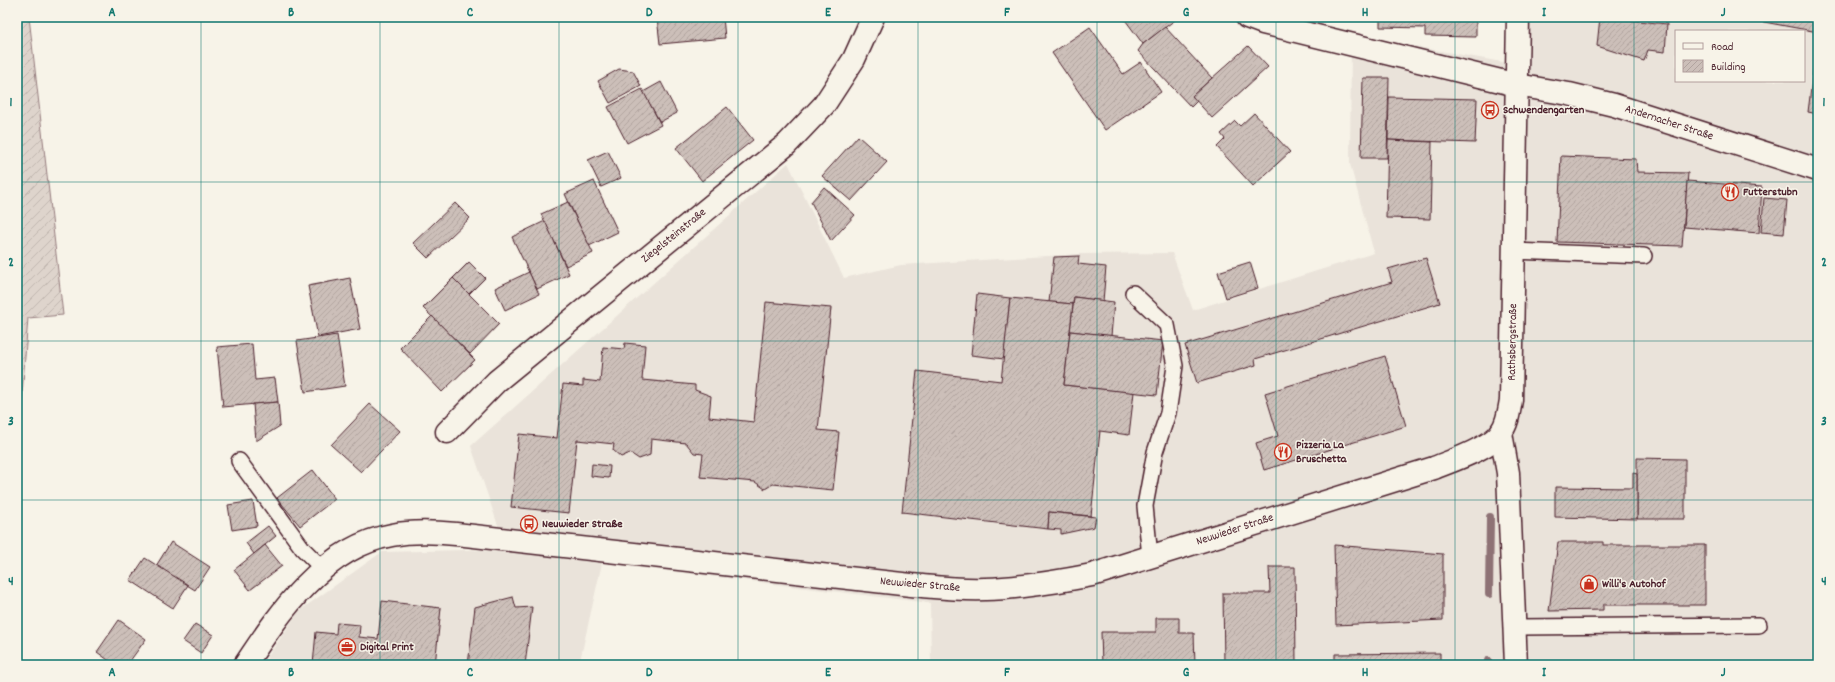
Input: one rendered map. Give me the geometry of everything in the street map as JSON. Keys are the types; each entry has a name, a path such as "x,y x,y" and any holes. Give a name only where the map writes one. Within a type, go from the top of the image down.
{"street":[{"name":"Ziegelsteinstraße","path":"447,432 497,381 787,144 824,105 854,59 873,17"},
{"path":"1247,17 1263,23 1517,85"},
{"name":"Rathsbergstraße","path":"1501,433 1508,415 1512,385 1518,17"},
{"name":"Andernacher Straße","path":"1517,85 1569,94 1614,105 1818,170"},
{"path":"1501,433 1508,473 1516,665"},
{"name":"Neuwieder Straße","path":"323,569 361,544 398,534 429,532 911,585 992,589 1049,583 1092,575 1434,468 1458,459 1480,448 1501,433"},
{"path":"245,665 277,618 323,569"}],"lane":[{"path":"1514,251 1644,256"},
{"path":"1133,293 1167,325 1175,366 1168,413 1155,452 1145,506 1150,556"},
{"path":"238,461 303,550 323,569"},
{"path":"1515,626 1758,625"}],"shaded area":[{"path":"17,17 29,17 63,315 28,318 17,460"},
{"path":"1514,17 1818,17 1818,665 931,665 930,603 602,563 579,665 262,665 299,611 382,552 506,549 471,446 788,163 844,278 901,265 1080,254 1172,253 1193,310 1374,253 1350,164 1351,35 1513,64"}],"building":[{"path":"657,17 723,17 725,38 660,44"},
{"path":"1123,17 1179,17 1143,44"},
{"path":"1380,17 1476,17 1476,37 1425,36 1425,28 1380,27"},
{"path":"1600,17 1667,24 1665,52 1648,50 1644,61 1597,46"},
{"path":"1737,17 1818,17 1818,32"},
{"path":"1090,27 1123,74 1141,62 1161,92 1105,130 1052,53"},
{"path":"1165,27 1212,78 1192,96 1197,101 1191,107 1138,51 1143,44"},
{"path":"1818,33 1818,114 1808,112"},
{"path":"1248,46 1268,67 1212,118 1192,96"},
{"path":"619,69 633,71 641,86 610,103 598,81"},
{"path":"1363,78 1389,78 1387,158 1361,158"},
{"path":"661,82 677,113 660,122 643,92"},
{"path":"642,89 661,125 627,143 608,107"},
{"path":"1389,97 1477,99 1475,143 1388,140"},
{"path":"727,107 753,140 702,181 676,148"},
{"path":"1254,113 1290,152 1253,186 1217,147 1225,139 1221,134 1235,121 1240,126"},
{"path":"858,136 887,162 851,201 822,176"},
{"path":"1388,140 1432,142 1430,219 1386,218"},
{"path":"608,151 621,178 601,187 588,160"},
{"path":"1561,156 1636,159 1637,172 1688,173 1682,246 1557,242"},
{"path":"594,181 618,232 589,246 565,194"},
{"path":"1687,181 1762,187 1759,233 1684,227"},
{"path":"824,187 855,215 831,241 811,202"},
{"path":"1764,198 1787,200 1784,234 1761,232"},
{"path":"568,202 593,253 566,266 541,214"},
{"path":"455,203 470,218 428,258 413,243"},
{"path":"545,221 569,274 537,289 512,237"},
{"path":"1079,256 1078,264 1106,267 1103,301 1074,297 1073,304 1049,302 1054,257"},
{"path":"1426,258 1440,303 1255,359 1256,365 1197,383 1185,345 1392,282 1388,269"},
{"path":"469,262 485,278 469,294 453,278"},
{"path":"1250,262 1258,288 1226,298 1218,272"},
{"path":"529,272 539,294 505,310 495,288"},
{"path":"350,278 360,329 318,337 308,286"},
{"path":"453,278 499,324 470,354 423,308"},
{"path":"977,294 1010,298 1004,359 971,355"},
{"path":"1074,297 1114,302 1111,336 1070,331"},
{"path":"1010,298 1073,304 1064,385 1134,392 1129,435 1100,431 1091,516 1049,512 1048,529 902,512 917,371 1001,381"},
{"path":"766,302 831,308 818,430 839,432 833,490 773,484 765,489 755,482 700,477 703,454 694,453 686,443 651,439 650,455 639,459 630,453 621,457 613,450 614,444 577,440 569,513 511,507 519,434 557,438 563,384 583,386 583,380 600,382 603,347 624,349 625,343 645,345 642,380 695,385 695,390 711,396 709,417 754,422"},
{"path":"432,316 475,360 442,392 400,348"},
{"path":"1070,331 1163,341 1157,395 1064,385"},
{"path":"337,335 345,386 305,392 297,341"},
{"path":"252,344 255,380 275,378 278,402 223,407 217,347"},
{"path":"1385,356 1406,426 1264,470 1256,443 1278,436 1265,393"},
{"path":"278,402 280,426 256,441 253,404"},
{"path":"370,404 400,431 361,472 331,445"},
{"path":"1637,458 1685,459 1685,519 1637,519"},
{"path":"592,464 610,466 609,478 591,476"},
{"path":"313,470 335,499 300,526 277,498"},
{"path":"1633,473 1637,474 1637,519 1555,517 1555,487 1633,488"},
{"path":"253,501 257,526 232,530 228,505"},
{"path":"1049,512 1096,517 1094,527 1061,534 1061,530 1048,529"},
{"path":"268,526 276,536 254,554 246,543"},
{"path":"171,542 210,567 195,590 156,566"},
{"path":"1558,542 1603,542 1603,545 1705,545 1705,605 1603,605 1603,610 1549,611"},
{"path":"265,545 282,566 250,590 234,570"},
{"path":"1334,545 1443,554 1443,620 1336,625"},
{"path":"145,558 188,585 173,608 130,580"},
{"path":"1269,567 1295,567 1296,665 1224,665 1223,593 1270,593"},
{"path":"513,597 516,608 532,607 525,665 468,665 475,607"},
{"path":"382,601 441,608 435,665 313,665 316,632 336,634 337,623 360,625 359,637 378,639"},
{"path":"1156,618 1179,618 1179,633 1194,633 1195,665 1102,665 1101,632 1156,632"},
{"path":"119,620 146,639 127,665 115,665 97,652"},
{"path":"195,624 213,635 201,653 183,641"},
{"path":"1440,653 1440,665 1335,665 1335,654"},
{"path":"1195,662 1224,662 1224,665 1195,665"}],"waterway":[{"path":"1489,594 1490,517"}],"place":[{"name":"Schwendengarten","path":"1490,110"},
{"name":"Futterstubn","path":"1730,192"},
{"name":"Pizzeria La Bruschetta","path":"1283,452"},
{"name":"Neuwieder Straße","path":"529,524"},
{"name":"Willi's Autohof","path":"1589,584"},
{"name":"Digital Print","path":"347,647"}]}
